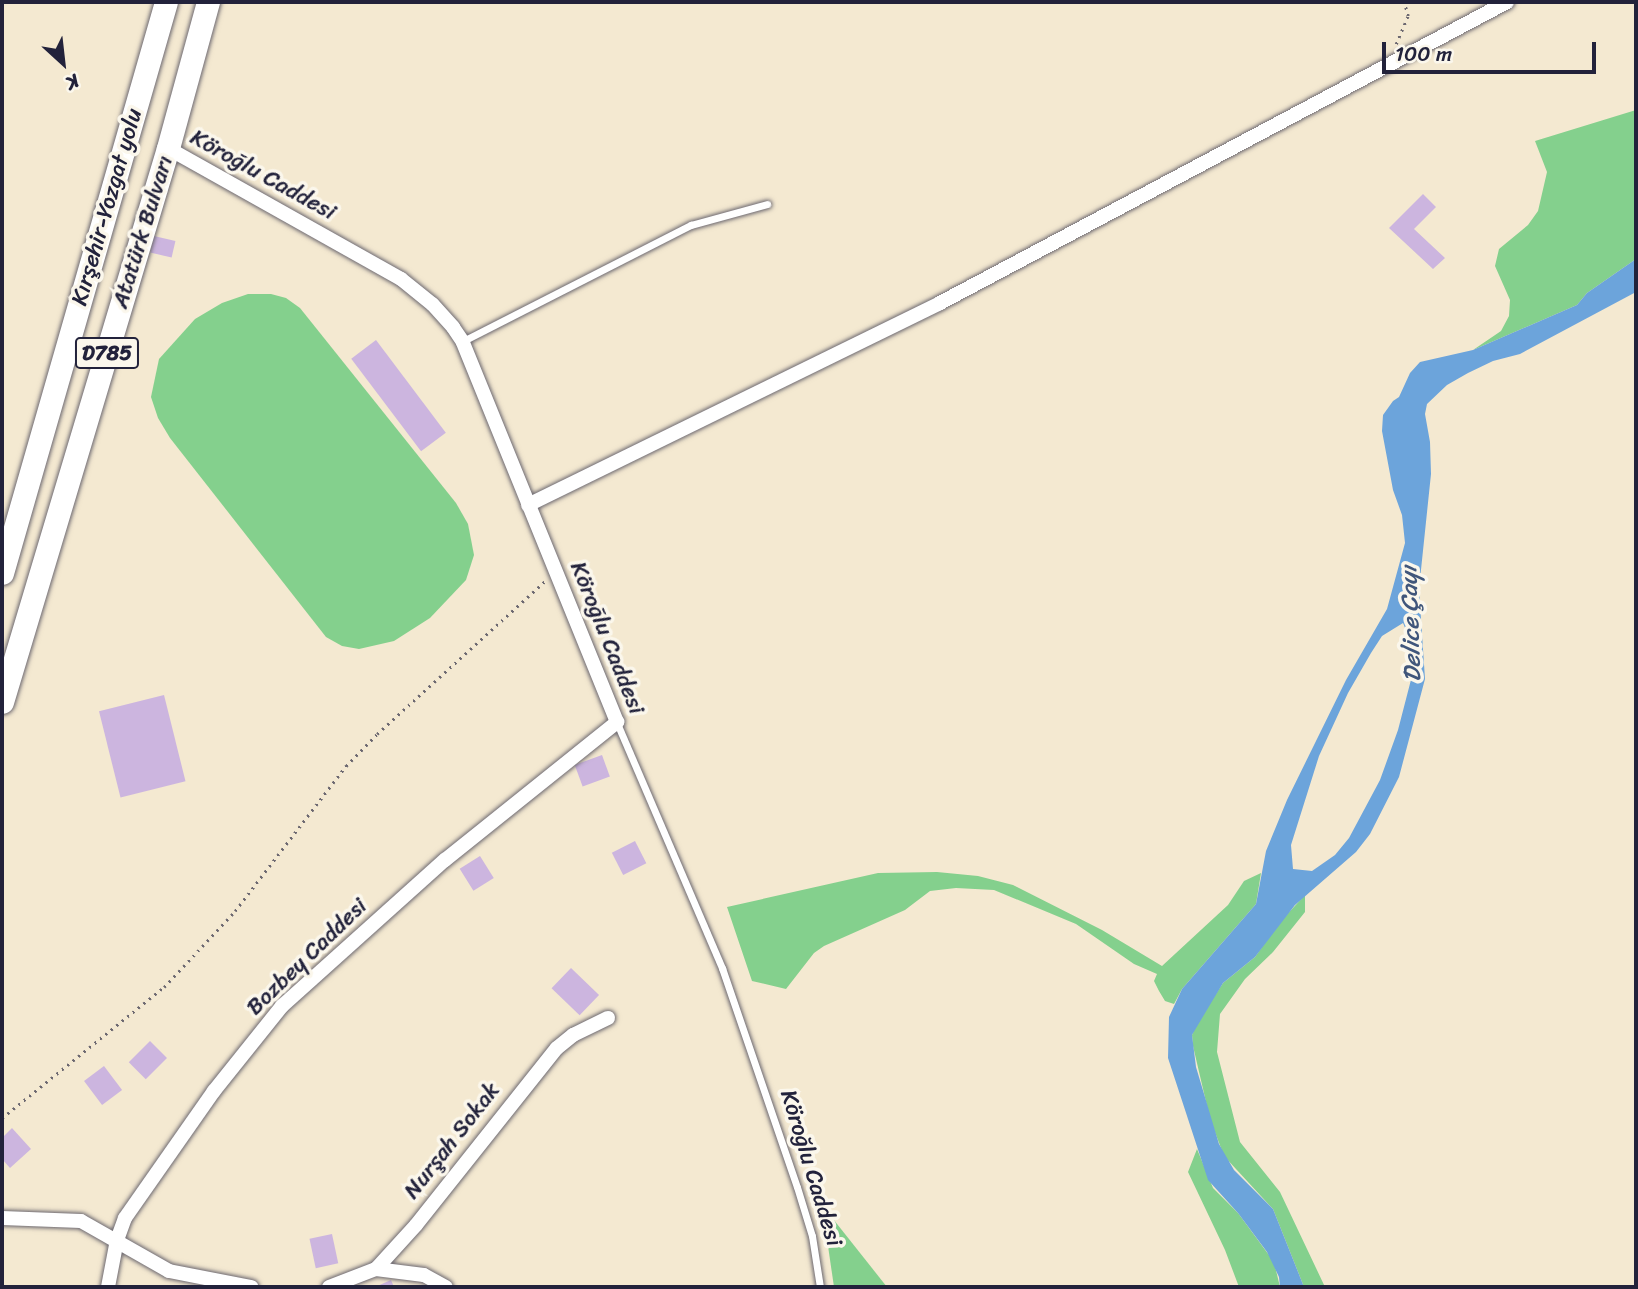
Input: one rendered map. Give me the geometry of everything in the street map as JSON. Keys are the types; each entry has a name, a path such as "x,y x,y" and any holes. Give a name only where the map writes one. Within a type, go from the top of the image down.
{"main road":[{"name":"Kırşehir-Yozgat yolu","path":"2,573 166,2"},
{"name":"Atatürk Bulvarı","path":"2,702 168,148 208,2"}],"street":[{"path":"528,505 940,303 1507,2"},
{"name":"Köroğlu Caddesi","path":"168,148 401,279 432,304 463,342 617,722"},
{"name":"Bozbey Caddesi","path":"108,1287 117,1240 125,1217 214,1091 282,1006 445,860 617,722"},
{"name":"Nurşah Sokak","path":"329,1287 376,1269 415,1225 548,1057 573,1035 608,1018"},
{"path":"2,1218 81,1221 169,1271 194,1282 251,1287"},
{"path":"376,1269 424,1275 446,1287"}],"lane":[{"path":"463,342 691,225 767,204"},
{"name":"Köroğlu Caddesi","path":"617,722 722,968 797,1187 811,1236 820,1287"}],"path":[{"path":"1382,70 1408,16 1404,2"},
{"path":"2,1118 164,987 235,911 346,766 377,734 555,572"}],"green space":[{"path":"1636,110 1636,259 1587,293 1577,305 1473,350 1501,331 1509,316 1510,300 1495,266 1499,249 1528,225 1538,211 1547,172 1535,141"},
{"path":"248,294 271,294 286,298 300,308 456,503 468,524 474,555 466,580 430,618 394,641 359,649 342,646 326,637 170,438 158,418 151,397 159,359 195,319 222,303"},
{"path":"937,872 978,876 1013,885 1102,930 1162,966 1228,905 1244,881 1261,873 1256,904 1182,989 1174,1004 1165,1001 1159,991 1154,981 1157,974 1134,964 1076,924 994,890 956,888 930,891 905,910 824,946 814,953 786,989 752,981 727,907 878,873"},
{"path":"1305,895 1305,912 1273,952 1245,979 1220,1014 1217,1052 1240,1142 1280,1192 1325,1287 1304,1287 1273,1209 1224,1156 1210,1119 1192,1035 1223,983 1255,957 1280,922"},
{"path":"1197,1149 1213,1188 1238,1213 1274,1262 1280,1287 1239,1287 1225,1250 1188,1172"},
{"path":"822,1205 887,1287 834,1287"}],"water":[{"name":"Delice Çayı","path":"1636,259 1636,292 1520,354 1493,361 1468,373 1447,385 1427,404 1425,414 1430,442 1431,474 1419,589 1425,679 1399,777 1370,834 1356,852 1295,905 1255,957 1223,983 1192,1035 1196,1067 1219,1144 1234,1170 1273,1209 1304,1287 1280,1287 1279,1277 1267,1252 1238,1213 1208,1180 1168,1058 1169,1017 1182,989 1256,904 1266,851 1287,800 1346,680 1387,609 1405,543 1402,515 1393,490 1382,431 1383,415 1399,397 1410,373 1420,362 1473,350 1577,305 1587,293","holes":["1403,623 1411,642 1413,672 1398,730 1380,780 1349,838 1335,855 1312,871 1293,869 1291,845 1319,756 1348,693 1382,636"]}],"building":[{"path":"1423,194 1436,207 1414,229 1445,258 1433,269 1389,228"},
{"path":"154,236 175,241 172,258 150,253"},
{"path":"376,340 446,433 421,451 351,359"},
{"path":"164,695 186,781 121,798 99,711"},
{"path":"602,755 610,777 583,787 575,765"},
{"path":"635,841 646,863 623,875 612,853"},
{"path":"480,856 494,878 473,891 460,869"},
{"path":"571,968 599,995 580,1015 552,988"},
{"path":"150,1041 167,1058 146,1079 129,1062"},
{"path":"104,1066 122,1090 102,1105 84,1081"},
{"path":"12,1128 31,1149 10,1168 2,1159 2,1138"},
{"path":"332,1234 338,1263 316,1268 310,1239"},
{"path":"391,1280 394,1287 375,1287"}]}
